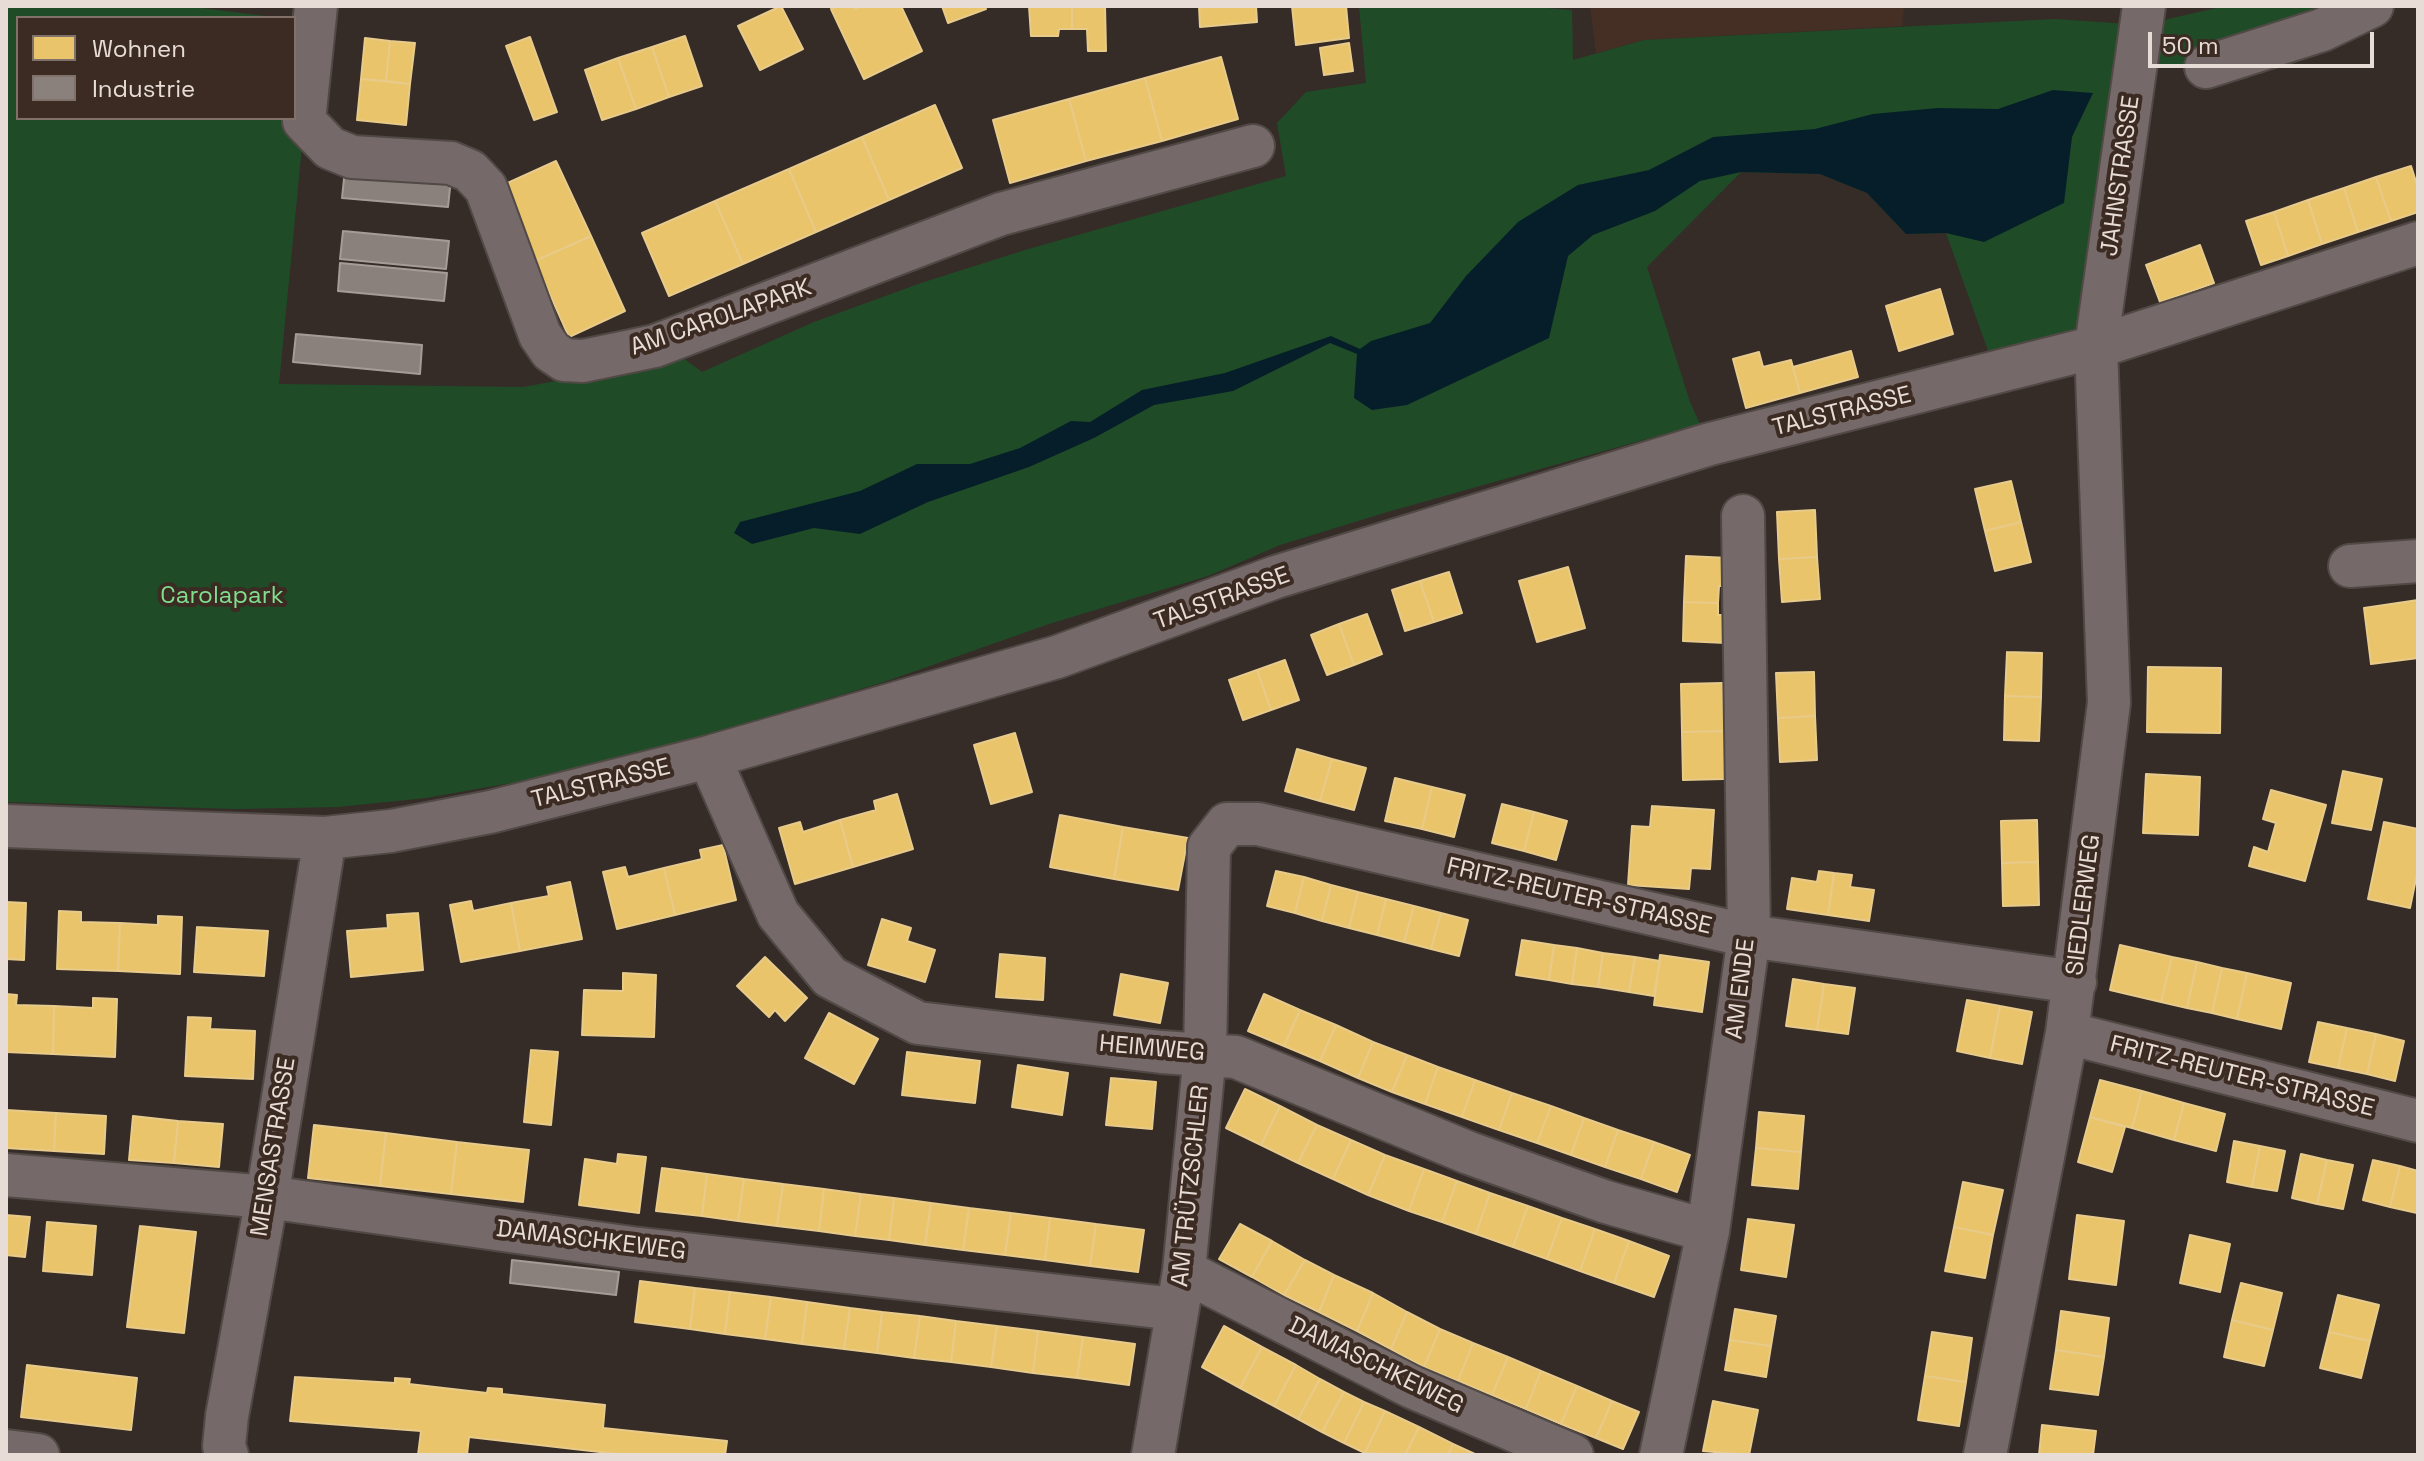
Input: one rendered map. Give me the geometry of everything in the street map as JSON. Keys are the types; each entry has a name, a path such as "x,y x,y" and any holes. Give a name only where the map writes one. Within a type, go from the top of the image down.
{"street":[{"name":"AM CAROLAPARK","path":"316,6 304,121 330,148 352,157 451,163 470,171 486,188 540,335 551,351 564,360 583,361 655,346 1001,214 1253,146"},
{"name":"JAHNSTRASSE","path":"2096,347 2144,6"},
{"path":"2206,67 2322,30 2372,6"},
{"name":"TALSTRASSE","path":"6,826 325,838 391,831 490,812 709,757 1057,657 1276,577 1710,444 2096,347 2418,243"},
{"name":"SIEDLERWEG","path":"1985,1455 2067,1033 2109,703 2096,347"},
{"name":"AM ENDE","path":"1661,1455 1708,1231 1749,936 1743,516"},
{"path":"2350,566 2418,561"},
{"name":"HEIMWEG","path":"709,757 778,914 830,977 918,1023 1161,1052 1236,1057 1469,1153 1606,1202 1708,1231"},
{"name":"FRITZ-REUTER-STRASSE","path":"1227,824 1258,824 1749,936 2075,982"},
{"name":"AM TRÜTZSCHLER","path":"1153,1455 1180,1290 1205,1053 1209,847 1227,824"},
{"name":"MENSASTRASSE","path":"227,1455 224,1446 227,1416 267,1197 325,838"},
{"name":"FRITZ-REUTER-STRASSE","path":"2067,1033 2418,1121"},
{"name":"DAMASCHKEWEG","path":"6,1175 267,1197 632,1248 1180,1290 1572,1455"},
{"path":"6,1451 38,1455"}],"shaded area":[{"path":"1590,6 1904,6 1902,26 1644,40 1596,53"}],"green space":[{"name":"Carolapark","path":"6,6 186,6 265,16 16,16 16,120 296,120 314,22 279,384 523,387 683,358 702,372 814,322 921,283 1025,250 1286,176 1277,123 1306,92 1366,83 1359,6 1521,6 1572,10 1573,60 1644,40 2055,19 2142,25 2225,6 2372,6 2206,67 2137,68 2096,347 1996,373 1946,233 1906,234 1867,193 1820,174 1741,172 1647,267 1690,402 1700,424 1280,545 1208,576 1052,623 884,682 595,768 426,798 338,807 236,809 6,802"}],"water":[{"path":"2053,90 2093,93 2072,137 2064,203 1984,242 1946,233 1906,234 1867,193 1820,174 1741,172 1700,181 1655,211 1593,235 1568,256 1549,338 1407,405 1372,410 1354,398 1357,354 1330,343 1233,391 1154,405 1094,438 1029,467 928,502 860,534 814,528 752,544 734,533 740,522 860,491 917,464 970,464 1020,448 1071,421 1090,422 1142,390 1225,373 1331,336 1360,349 1371,341 1430,323 1466,276 1518,222 1578,185 1649,170 1713,137 1815,129 1873,114 1938,108 1998,109"}],"building: Wohnen":[{"path":"781,6 803,49 760,70 738,26"},
{"path":"853,6 855,9 862,6 901,6 922,51 864,79 831,9"},
{"path":"942,6 985,6 986,9 948,23"},
{"path":"1029,6 1072,6 1072,29 1059,29 1058,36 1031,36"},
{"path":"1072,6 1105,6 1106,51 1088,51 1087,29 1072,29"},
{"path":"1199,6 1256,6 1257,22 1200,27"},
{"path":"1292,6 1346,6 1349,38 1296,45"},
{"path":"685,36 702,86 669,97 652,47"},
{"path":"530,37 557,112 534,120 506,46"},
{"path":"365,38 390,41 386,81 361,79"},
{"path":"390,41 415,43 410,84 386,81"},
{"path":"1349,43 1353,71 1324,75 1320,48"},
{"path":"652,47 669,97 636,109 618,58"},
{"path":"1221,57 1238,119 1162,141 1145,78"},
{"path":"618,58 636,109 602,120 585,70"},
{"path":"1145,78 1162,141 1086,161 1069,99"},
{"path":"361,79 410,84 406,125 357,120"},
{"path":"1069,99 1086,161 1010,183 993,120"},
{"path":"935,105 962,168 889,200 862,137"},
{"path":"862,137 889,200 816,232 789,169"},
{"path":"556,161 591,236 535,261 501,186"},
{"path":"2411,166 2418,188 2418,212 2391,221 2376,177"},
{"path":"789,169 816,232 743,264 715,201"},
{"path":"2376,177 2391,221 2358,232 2344,188"},
{"path":"2344,188 2358,232 2322,244 2308,200"},
{"path":"2308,200 2322,244 2288,256 2274,212"},
{"path":"715,201 743,264 669,296 642,233"},
{"path":"2274,212 2288,256 2261,265 2246,221"},
{"path":"591,236 625,311 569,337 535,261"},
{"path":"2200,245 2214,283 2160,302 2146,265"},
{"path":"1940,289 1953,334 1899,351 1886,306"},
{"path":"1851,351 1858,377 1800,393 1793,367"},
{"path":"1759,352 1763,367 1791,360 1800,393 1746,408 1733,359"},
{"path":"2011,481 2021,522 1985,531 1975,489"},
{"path":"1815,510 1817,557 1779,559 1777,512"},
{"path":"2021,522 2031,562 1995,571 1985,531"},
{"path":"1686,556 1729,558 1728,586 1719,586 1718,603 1684,602"},
{"path":"1817,557 1820,599 1782,602 1779,559"},
{"path":"1568,567 1585,628 1537,642 1519,581"},
{"path":"1449,572 1462,613 1434,622 1420,581"},
{"path":"1420,581 1434,622 1405,631 1392,590"},
{"path":"2418,600 2418,658 2371,664 2364,608"},
{"path":"1684,602 1718,603 1718,615 1727,615 1726,643 1683,641"},
{"path":"1367,614 1382,654 1354,665 1339,624"},
{"path":"1339,624 1354,665 1327,675 1311,635"},
{"path":"2007,652 2042,653 2041,697 2005,696"},
{"path":"1285,660 1299,700 1271,710 1257,670"},
{"path":"2148,667 2221,668 2220,733 2147,732"},
{"path":"1257,670 1271,710 1243,720 1229,680"},
{"path":"1814,672 1815,716 1778,718 1776,673"},
{"path":"1723,683 1724,731 1682,732 1681,684"},
{"path":"2005,696 2041,697 2039,741 2004,740"},
{"path":"1815,716 1817,760 1780,762 1778,718"},
{"path":"1724,731 1724,779 1683,780 1682,732"},
{"path":"1015,733 1032,792 991,804 974,745"},
{"path":"1297,749 1332,759 1320,801 1285,791"},
{"path":"1332,759 1366,768 1354,810 1320,801"},
{"path":"2343,771 2382,779 2371,830 2332,823"},
{"path":"2146,774 2200,777 2198,835 2143,833"},
{"path":"1395,778 1432,787 1422,829 1385,821"},
{"path":"1432,787 1465,795 1454,837 1422,829"},
{"path":"2271,790 2326,805 2305,881 2249,866 2254,847 2268,852 2276,823 2263,819"},
{"path":"897,794 913,849 853,867 840,820 876,810 874,801"},
{"path":"1502,804 1534,812 1524,851 1492,843"},
{"path":"1652,806 1714,810 1710,869 1691,868 1689,889 1628,885 1632,826 1650,827"},
{"path":"1534,812 1567,821 1556,860 1524,851"},
{"path":"1060,815 1123,827 1114,879 1050,867"},
{"path":"840,820 853,867 795,884 779,828 800,822 803,832"},
{"path":"2037,820 2038,862 2002,863 2001,821"},
{"path":"2384,822 2418,829 2418,869 2410,908 2368,899"},
{"path":"1123,827 1188,838 1178,890 1114,879"},
{"path":"723,845 736,900 675,915 664,868 702,859 700,850"},
{"path":"2038,862 2039,905 2003,906 2002,863"},
{"path":"625,867 628,877 664,868 675,915 617,929 603,872"},
{"path":"1276,871 1304,877 1295,913 1267,906"},
{"path":"1819,871 1834,873 1828,915 1787,909 1792,878 1817,882"},
{"path":"1834,873 1852,875 1850,887 1874,890 1869,921 1828,915"},
{"path":"1304,877 1331,885 1322,921 1295,913"},
{"path":"570,882 582,939 520,951 511,903 549,896 547,887"},
{"path":"1331,885 1358,892 1349,928 1322,921"},
{"path":"1358,892 1386,899 1377,935 1349,928"},
{"path":"1386,899 1414,906 1404,942 1377,935"},
{"path":"471,901 473,911 511,903 520,951 461,962 450,905"},
{"path":"6,902 26,903 24,960 6,959"},
{"path":"1414,906 1441,913 1431,949 1404,942"},
{"path":"59,911 81,912 81,922 120,923 118,971 57,969"},
{"path":"418,913 423,970 351,977 347,931 388,928 387,915"},
{"path":"1441,913 1468,920 1459,956 1431,949"},
{"path":"158,916 182,917 180,974 118,971 120,923 158,925"},
{"path":"882,919 911,928 907,941 935,950 925,982 868,965"},
{"path":"197,927 268,931 264,976 194,972"},
{"path":"1522,940 1554,945 1549,980 1516,975"},
{"path":"1554,945 1577,948 1572,984 1549,980"},
{"path":"2120,945 2172,957 2161,1002 2110,990"},
{"path":"1577,948 1603,953 1598,987 1572,984"},
{"path":"1603,953 1635,957 1629,992 1598,987"},
{"path":"1000,954 1045,958 1043,1000 996,997"},
{"path":"1660,955 1709,962 1702,1012 1654,1005"},
{"path":"765,957 807,998 785,1021 775,1010 769,1017 737,986"},
{"path":"1635,957 1660,961 1654,996 1629,992"},
{"path":"2172,957 2197,962 2187,1008 2161,1002"},
{"path":"2197,962 2222,968 2212,1013 2187,1008"},
{"path":"2222,968 2247,973 2237,1019 2212,1013"},
{"path":"623,973 656,975 654,1037 582,1035 584,990 623,991"},
{"path":"2247,973 2291,983 2281,1029 2237,1019"},
{"path":"1121,974 1168,983 1160,1023 1114,1015"},
{"path":"1793,979 1824,984 1817,1030 1786,1026"},
{"path":"1824,984 1855,988 1848,1034 1817,1030"},
{"path":"6,994 17,995 16,1005 54,1006 53,1054 6,1052"},
{"path":"1264,994 1300,1010 1284,1046 1248,1031"},
{"path":"93,998 117,999 115,1057 53,1054 54,1006 93,1008"},
{"path":"1967,1000 2000,1006 1990,1058 1957,1051"},
{"path":"2000,1006 2032,1012 2022,1064 1990,1058"},
{"path":"1300,1010 1336,1025 1320,1061 1284,1046"},
{"path":"829,1013 878,1039 854,1084 805,1058"},
{"path":"188,1017 211,1018 210,1029 255,1031 253,1079 185,1076"},
{"path":"2318,1022 2347,1028 2338,1068 2309,1062"},
{"path":"1336,1025 1373,1042 1358,1078 1320,1061"},
{"path":"2347,1028 2376,1034 2367,1074 2338,1068"},
{"path":"2376,1034 2404,1041 2395,1081 2367,1074"},
{"path":"1373,1042 1407,1055 1392,1092 1358,1078"},
{"path":"531,1050 558,1052 551,1125 524,1122"},
{"path":"907,1052 980,1061 975,1103 902,1095"},
{"path":"1407,1055 1438,1067 1425,1104 1392,1092"},
{"path":"1018,1065 1068,1073 1062,1115 1012,1107"},
{"path":"1438,1067 1475,1080 1462,1117 1425,1104"},
{"path":"1111,1078 1156,1082 1152,1129 1106,1125"},
{"path":"1475,1080 1512,1093 1499,1130 1462,1117"},
{"path":"2100,1080 2142,1091 2132,1128 2090,1117"},
{"path":"1245,1089 1280,1106 1261,1145 1226,1128"},
{"path":"2142,1091 2184,1103 2174,1140 2132,1128"},
{"path":"1512,1093 1551,1106 1537,1143 1499,1130"},
{"path":"2184,1103 2225,1114 2216,1151 2174,1140"},
{"path":"1280,1106 1317,1125 1298,1163 1261,1145"},
{"path":"1551,1106 1584,1118 1571,1155 1537,1143"},
{"path":"6,1110 56,1113 54,1151 6,1148"},
{"path":"1759,1112 1804,1116 1801,1152 1756,1148"},
{"path":"56,1113 106,1116 104,1154 54,1151"},
{"path":"133,1116 178,1121 174,1163 129,1160"},
{"path":"2090,1117 2125,1127 2112,1172 2078,1162"},
{"path":"1584,1118 1618,1130 1605,1167 1571,1155"},
{"path":"178,1121 223,1124 219,1167 174,1163"},
{"path":"314,1125 386,1133 380,1186 308,1178"},
{"path":"1317,1125 1351,1140 1333,1179 1298,1163"},
{"path":"1618,1130 1654,1142 1641,1179 1605,1167"},
{"path":"386,1133 457,1142 451,1194 380,1186"},
{"path":"1351,1140 1385,1155 1368,1195 1333,1179"},
{"path":"2234,1141 2260,1146 2252,1187 2227,1182"},
{"path":"457,1142 529,1150 523,1202 451,1194"},
{"path":"1654,1142 1690,1155 1677,1192 1641,1179"},
{"path":"2260,1146 2285,1151 2277,1191 2252,1187"},
{"path":"1756,1148 1801,1152 1798,1189 1752,1185"},
{"path":"618,1154 646,1157 639,1213 579,1205 585,1159 617,1164"},
{"path":"2301,1154 2327,1160 2317,1204 2292,1198"},
{"path":"1385,1155 1424,1169 1409,1211 1368,1195"},
{"path":"2327,1160 2353,1165 2343,1209 2317,1204"},
{"path":"2373,1160 2400,1166 2390,1207 2363,1200"},
{"path":"2400,1166 2418,1171 2417,1213 2390,1207"},
{"path":"662,1168 707,1174 702,1216 656,1211"},
{"path":"1424,1169 1457,1181 1442,1222 1409,1211"},
{"path":"707,1174 744,1179 738,1221 702,1216"},
{"path":"744,1179 783,1184 777,1226 738,1221"},
{"path":"1457,1181 1490,1193 1476,1234 1442,1222"},
{"path":"1963,1182 2003,1190 1993,1235 1954,1227"},
{"path":"783,1184 824,1189 819,1231 777,1226"},
{"path":"824,1189 861,1194 855,1236 819,1231"},
{"path":"1490,1193 1528,1206 1513,1247 1476,1234"},
{"path":"861,1194 894,1198 889,1240 855,1236"},
{"path":"894,1198 931,1203 925,1245 889,1240"},
{"path":"931,1203 969,1208 963,1250 925,1245"},
{"path":"1528,1206 1562,1218 1547,1259 1513,1247"},
{"path":"969,1208 1011,1213 1005,1255 963,1250"},
{"path":"1011,1213 1050,1218 1045,1260 1005,1255"},
{"path":"6,1215 30,1217 25,1257 6,1255"},
{"path":"2077,1215 2124,1221 2116,1285 2069,1279"},
{"path":"1050,1218 1096,1224 1090,1266 1045,1260"},
{"path":"1562,1218 1595,1229 1580,1271 1547,1259"},
{"path":"1748,1219 1794,1225 1786,1277 1741,1270"},
{"path":"47,1222 96,1226 92,1275 43,1271"},
{"path":"1096,1224 1144,1230 1138,1272 1090,1266"},
{"path":"1240,1224 1272,1241 1252,1277 1219,1259"},
{"path":"140,1226 196,1232 184,1333 127,1327"},
{"path":"1954,1227 1993,1235 1985,1278 1945,1271"},
{"path":"1595,1229 1629,1241 1614,1283 1580,1271"},
{"path":"2190,1235 2230,1244 2220,1292 2180,1283"},
{"path":"1272,1241 1305,1260 1284,1295 1252,1277"},
{"path":"1629,1241 1669,1256 1654,1297 1614,1283"},
{"path":"1305,1260 1334,1275 1319,1312 1284,1295"},
{"path":"1334,1275 1373,1293 1357,1331 1319,1312"},
{"path":"640,1281 695,1288 690,1329 635,1322"},
{"path":"2241,1283 2282,1293 2273,1330 2232,1320"},
{"path":"695,1288 730,1292 725,1334 690,1329"},
{"path":"730,1292 771,1297 765,1339 725,1334"},
{"path":"1373,1293 1407,1312 1391,1349 1357,1331"},
{"path":"2338,1295 2379,1305 2370,1341 2329,1332"},
{"path":"771,1297 807,1302 802,1344 765,1339"},
{"path":"807,1302 850,1308 844,1349 802,1344"},
{"path":"850,1308 882,1312 877,1353 844,1349"},
{"path":"1735,1309 1776,1316 1771,1346 1730,1340"},
{"path":"2061,1311 2109,1318 2104,1357 2056,1350"},
{"path":"882,1312 920,1316 914,1358 877,1353"},
{"path":"1407,1312 1440,1329 1424,1367 1391,1349"},
{"path":"920,1316 956,1321 951,1362 914,1358"},
{"path":"2232,1320 2273,1330 2264,1366 2224,1357"},
{"path":"956,1321 997,1326 991,1367 951,1362"},
{"path":"997,1326 1038,1331 1033,1373 991,1367"},
{"path":"1224,1326 1262,1347 1240,1388 1202,1367"},
{"path":"1440,1329 1473,1343 1458,1381 1424,1367"},
{"path":"1038,1331 1083,1337 1077,1378 1033,1373"},
{"path":"1932,1332 1972,1338 1966,1382 1925,1376"},
{"path":"2329,1332 2370,1341 2361,1378 2320,1368"},
{"path":"1083,1337 1135,1344 1129,1385 1077,1378"},
{"path":"1730,1340 1771,1346 1766,1377 1725,1370"},
{"path":"1473,1343 1508,1357 1492,1395 1458,1381"},
{"path":"1262,1347 1296,1365 1274,1406 1240,1388"},
{"path":"2056,1350 2104,1357 2098,1395 2050,1389"},
{"path":"1508,1357 1541,1371 1526,1409 1492,1395"},
{"path":"27,1365 137,1378 131,1430 21,1417"},
{"path":"1296,1365 1320,1379 1298,1419 1274,1406"},
{"path":"1541,1371 1577,1386 1561,1424 1526,1409"},
{"path":"1925,1376 1966,1382 1959,1426 1918,1420"},
{"path":"295,1377 395,1383 395,1378 410,1379 409,1384 487,1393 488,1388 502,1389 502,1394 605,1405 603,1428 727,1441 725,1455 626,1455 469,1437 467,1455 418,1455 421,1431 290,1421"},
{"path":"1320,1379 1344,1392 1322,1432 1298,1419"},
{"path":"1577,1386 1612,1401 1596,1438 1561,1424"},
{"path":"1344,1392 1364,1402 1344,1443 1322,1432"},
{"path":"1612,1401 1639,1412 1623,1449 1596,1438"},
{"path":"1713,1401 1758,1410 1749,1455 1703,1451"},
{"path":"1364,1402 1385,1411 1365,1453 1344,1443"},
{"path":"1385,1411 1419,1427 1405,1455 1365,1453"},
{"path":"2042,1425 2096,1431 2093,1455 2039,1455"},
{"path":"1419,1427 1453,1444 1448,1455 1405,1455"},
{"path":"1453,1444 1477,1455 1448,1455"}],"building: Industrie":[{"path":"345,169 451,179 448,207 342,198"},
{"path":"343,231 449,241 446,269 340,259"},
{"path":"340,263 447,273 444,301 338,291"},
{"path":"296,334 422,345 420,374 293,362"},
{"path":"512,1260 619,1272 616,1295 510,1283"}]}
